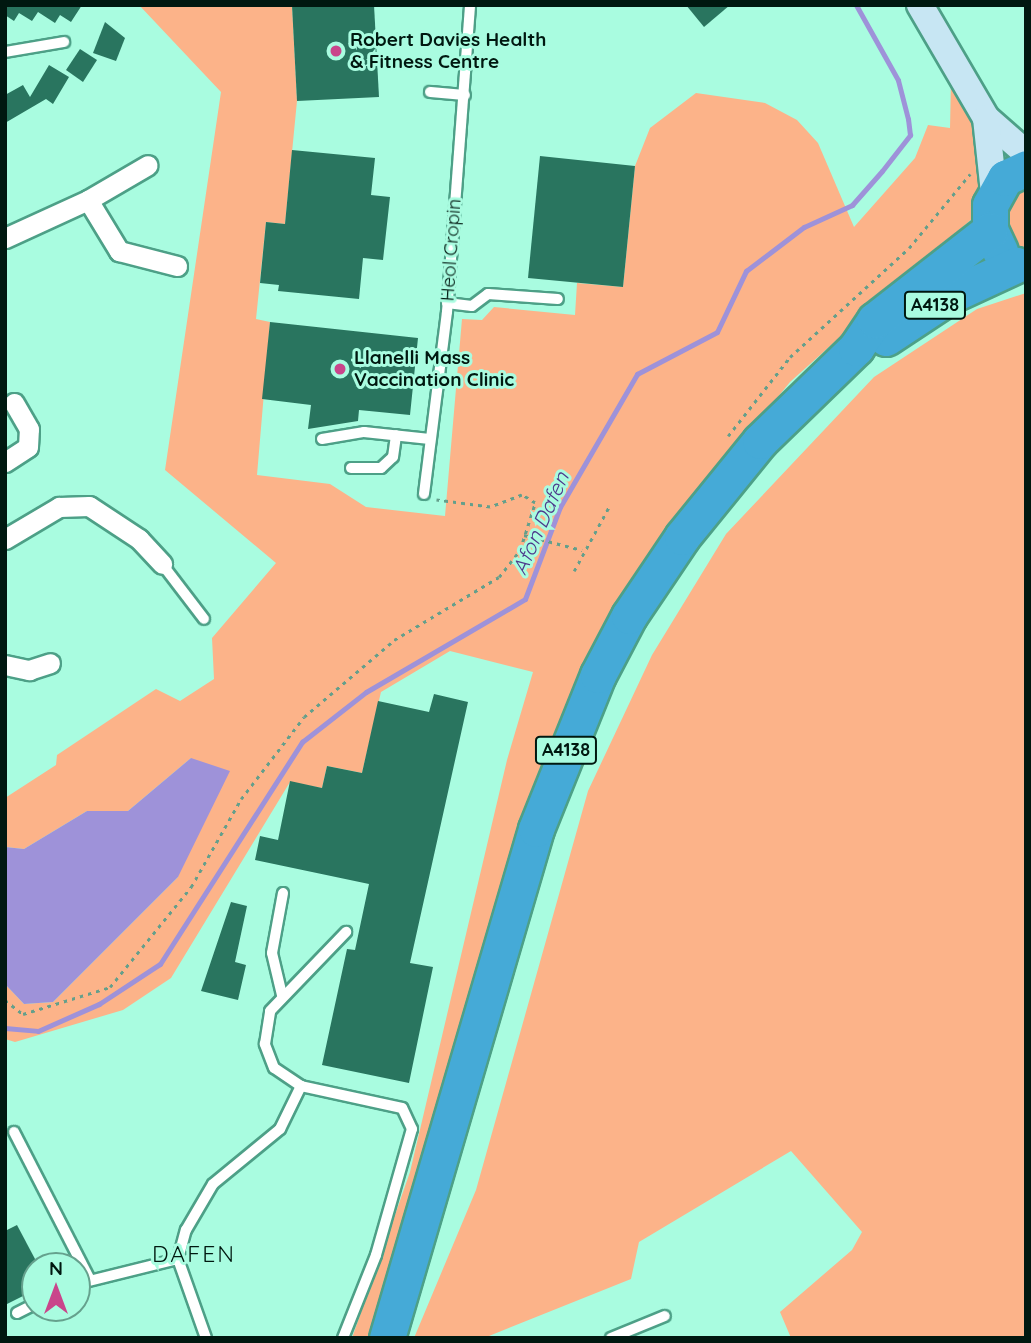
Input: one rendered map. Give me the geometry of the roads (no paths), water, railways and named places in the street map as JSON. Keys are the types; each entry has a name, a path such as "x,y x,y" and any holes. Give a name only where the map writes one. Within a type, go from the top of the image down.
{"highway":[{"path":"1021,266 989,230 994,193 1005,178 1026,168"},
{"name":"A4138","path":"387,1338 527,855 598,675 637,604 735,470 856,348 875,320 989,230"},
{"name":"A4138","path":"856,348 887,338 951,295 1021,266"}],"main road":[{"path":"920,5 987,131 994,193"},
{"path":"987,131 1026,153"}],"street":[{"path":"5,238 88,200 148,165"},
{"path":"88,200 120,251 177,266"},
{"path":"5,462 28,447 29,429 15,403"},
{"path":"5,539 60,507 89,506 139,539 162,564"},
{"path":"5,665 29,670 50,663"}],"lane":[{"name":"Heol Cropin","path":"424,494 447,303 470,5"},
{"path":"5,52 64,42"},
{"path":"430,92 465,95"},
{"path":"447,303 472,306 488,294 558,299"},
{"path":"322,439 364,432 430,439"},
{"path":"351,468 381,468 393,457 396,435"},
{"path":"162,564 204,619"},
{"path":"282,995 272,953 283,893"},
{"path":"344,1338 376,1255 412,1129 402,1108 301,1086 274,1068 265,1044 270,1011 282,995 346,932"},
{"path":"206,1338 178,1259 186,1230 213,1184 280,1129 301,1086"},
{"path":"14,1132 76,1252"},
{"path":"91,1278 178,1259"},
{"path":"17,1312 21,1310"},
{"path":"611,1338 665,1316"}],"waterway":[{"name":"Afon Dafen","path":"5,1028 38,1031 99,1004 160,964 302,742 366,692 525,599 560,507 637,374 717,332 746,271 804,227 852,205 882,171 910,135 908,119 898,80 856,5"}],"place":[{"name":"Robert Davies Health & Fitness Centre","path":"336,51"},
{"name":"Llanelli Mass Vaccination Clinic","path":"340,369"}],"district":[{"name":"DAFEN","path":"194,1254"}]}
